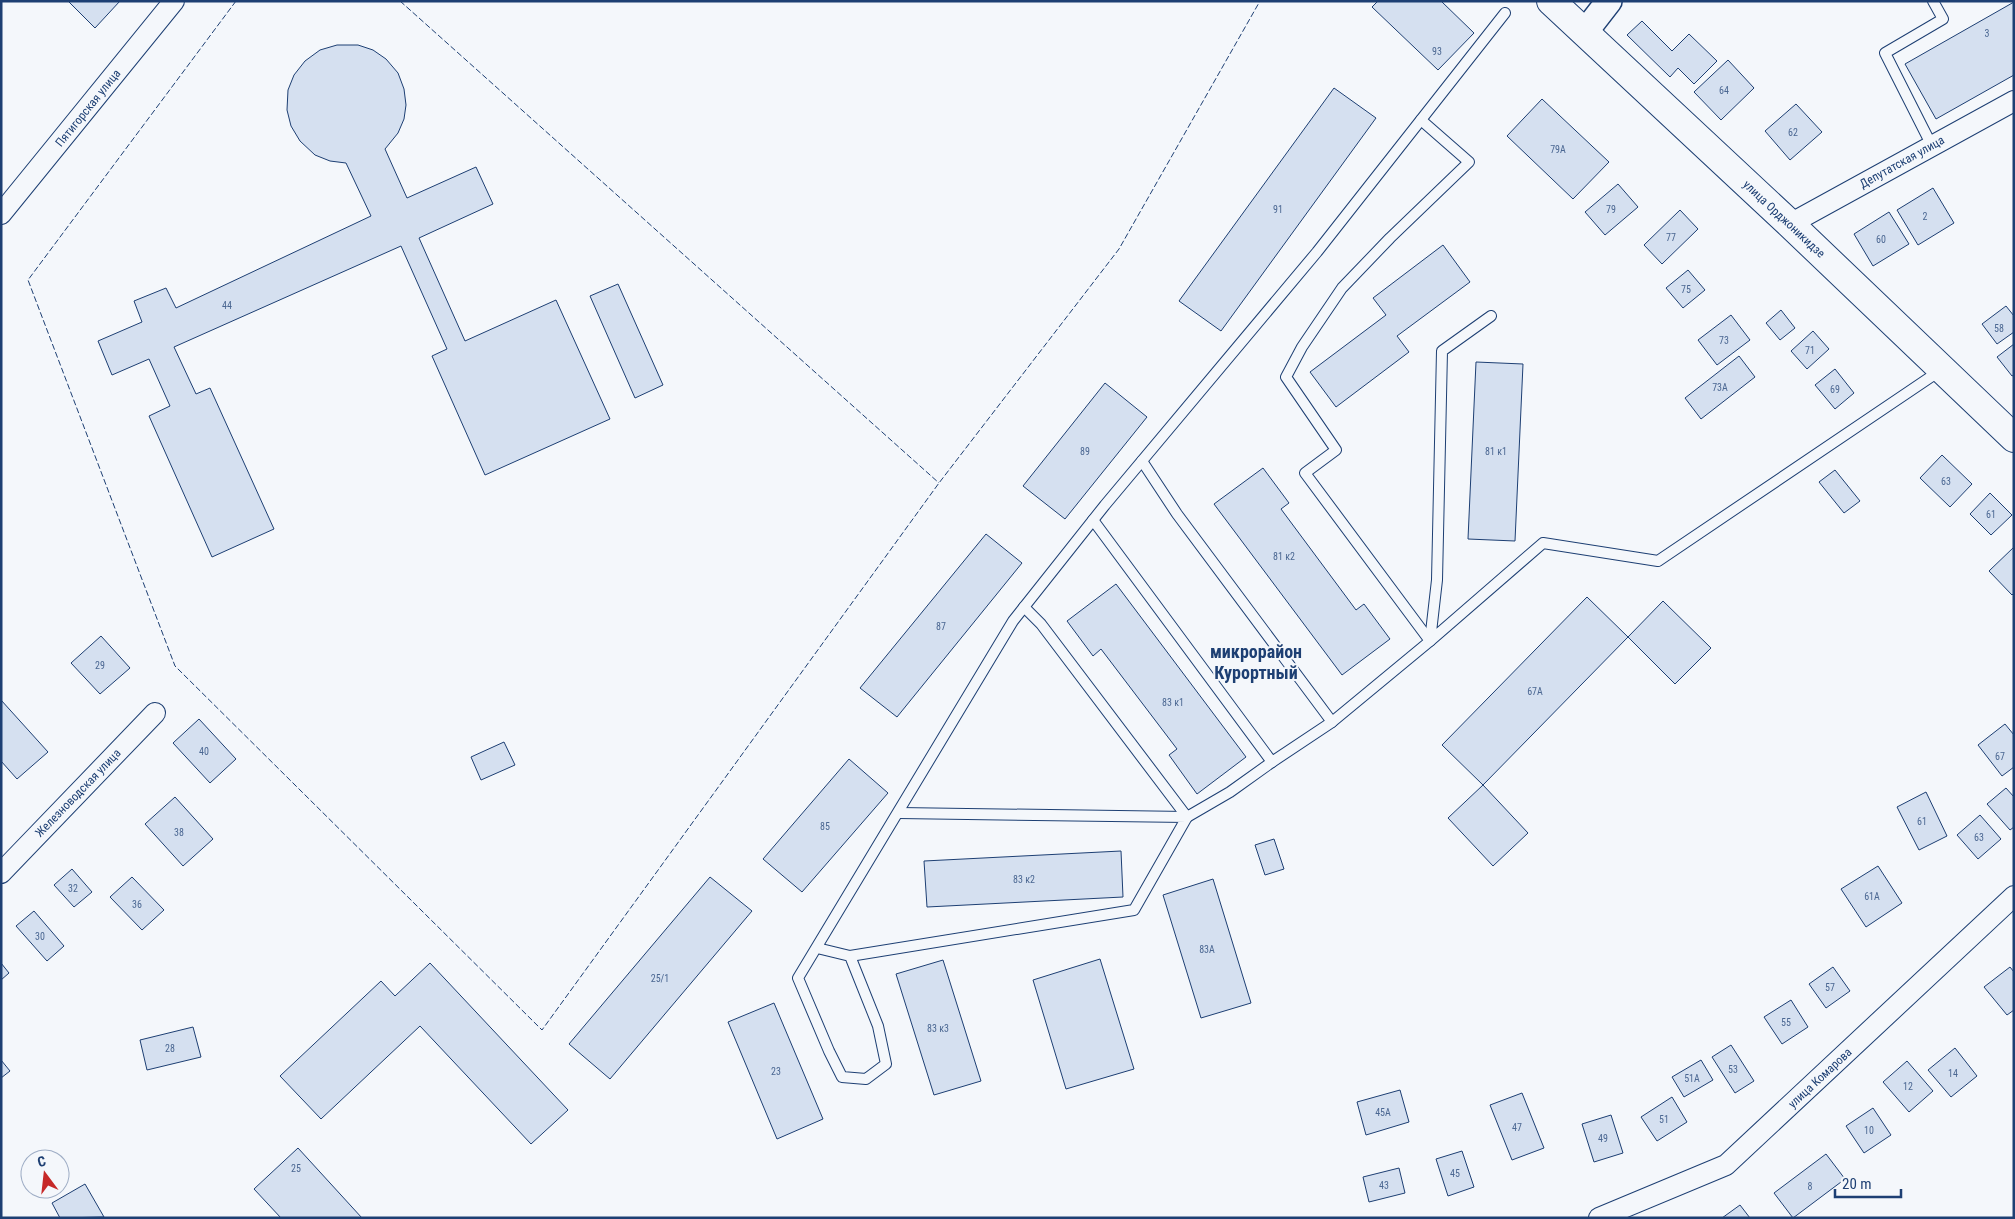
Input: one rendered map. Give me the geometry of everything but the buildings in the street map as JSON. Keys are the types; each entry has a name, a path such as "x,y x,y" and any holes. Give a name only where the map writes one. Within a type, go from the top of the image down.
{"main road":[{"name":"улица Орджоникидзе","path":"1557,3 1585,32 2014,438"}],"street":[{"name":"Пятигорская улица","path":"1,214 174,1"},
{"path":"1585,32 1609,1"},
{"name":"Депутатская улица","path":"1790,224 2014,100"},
{"name":"Железноводская улица","path":"1,873 155,713"},
{"name":"улица Комарова","path":"1611,1216 1726,1165 2014,896"}],"lane":[{"path":"1932,146 1884,53 1943,19 1934,1"},
{"path":"850,956 878,1026 886,1064 866,1079 842,1077 829,1052 798,978 1013,621 1093,520 1317,252 1505,13"},
{"path":"1421,120 1469,162 1390,238 1342,288 1302,347 1286,377 1336,450 1305,474 1430,641"},
{"path":"1430,641 1437,580 1442,351 1491,316"},
{"path":"817,948 850,956 1134,910 1187,817 1230,792 1332,722 1430,641 1543,543 1658,561 1942,370"},
{"path":"1142,461 1177,514 1332,722"},
{"path":"1093,520 1272,762"},
{"path":"1024,608 1041,624 1187,817"},
{"path":"899,813 1187,817"}],"fence":[{"path":"236,1 28,280 175,666 542,1030 939,483 1119,249 1260,1"},
{"path":"400,1 939,483"}],"district":[{"name":"микрорайон Курортный","path":"1256,662"}]}
